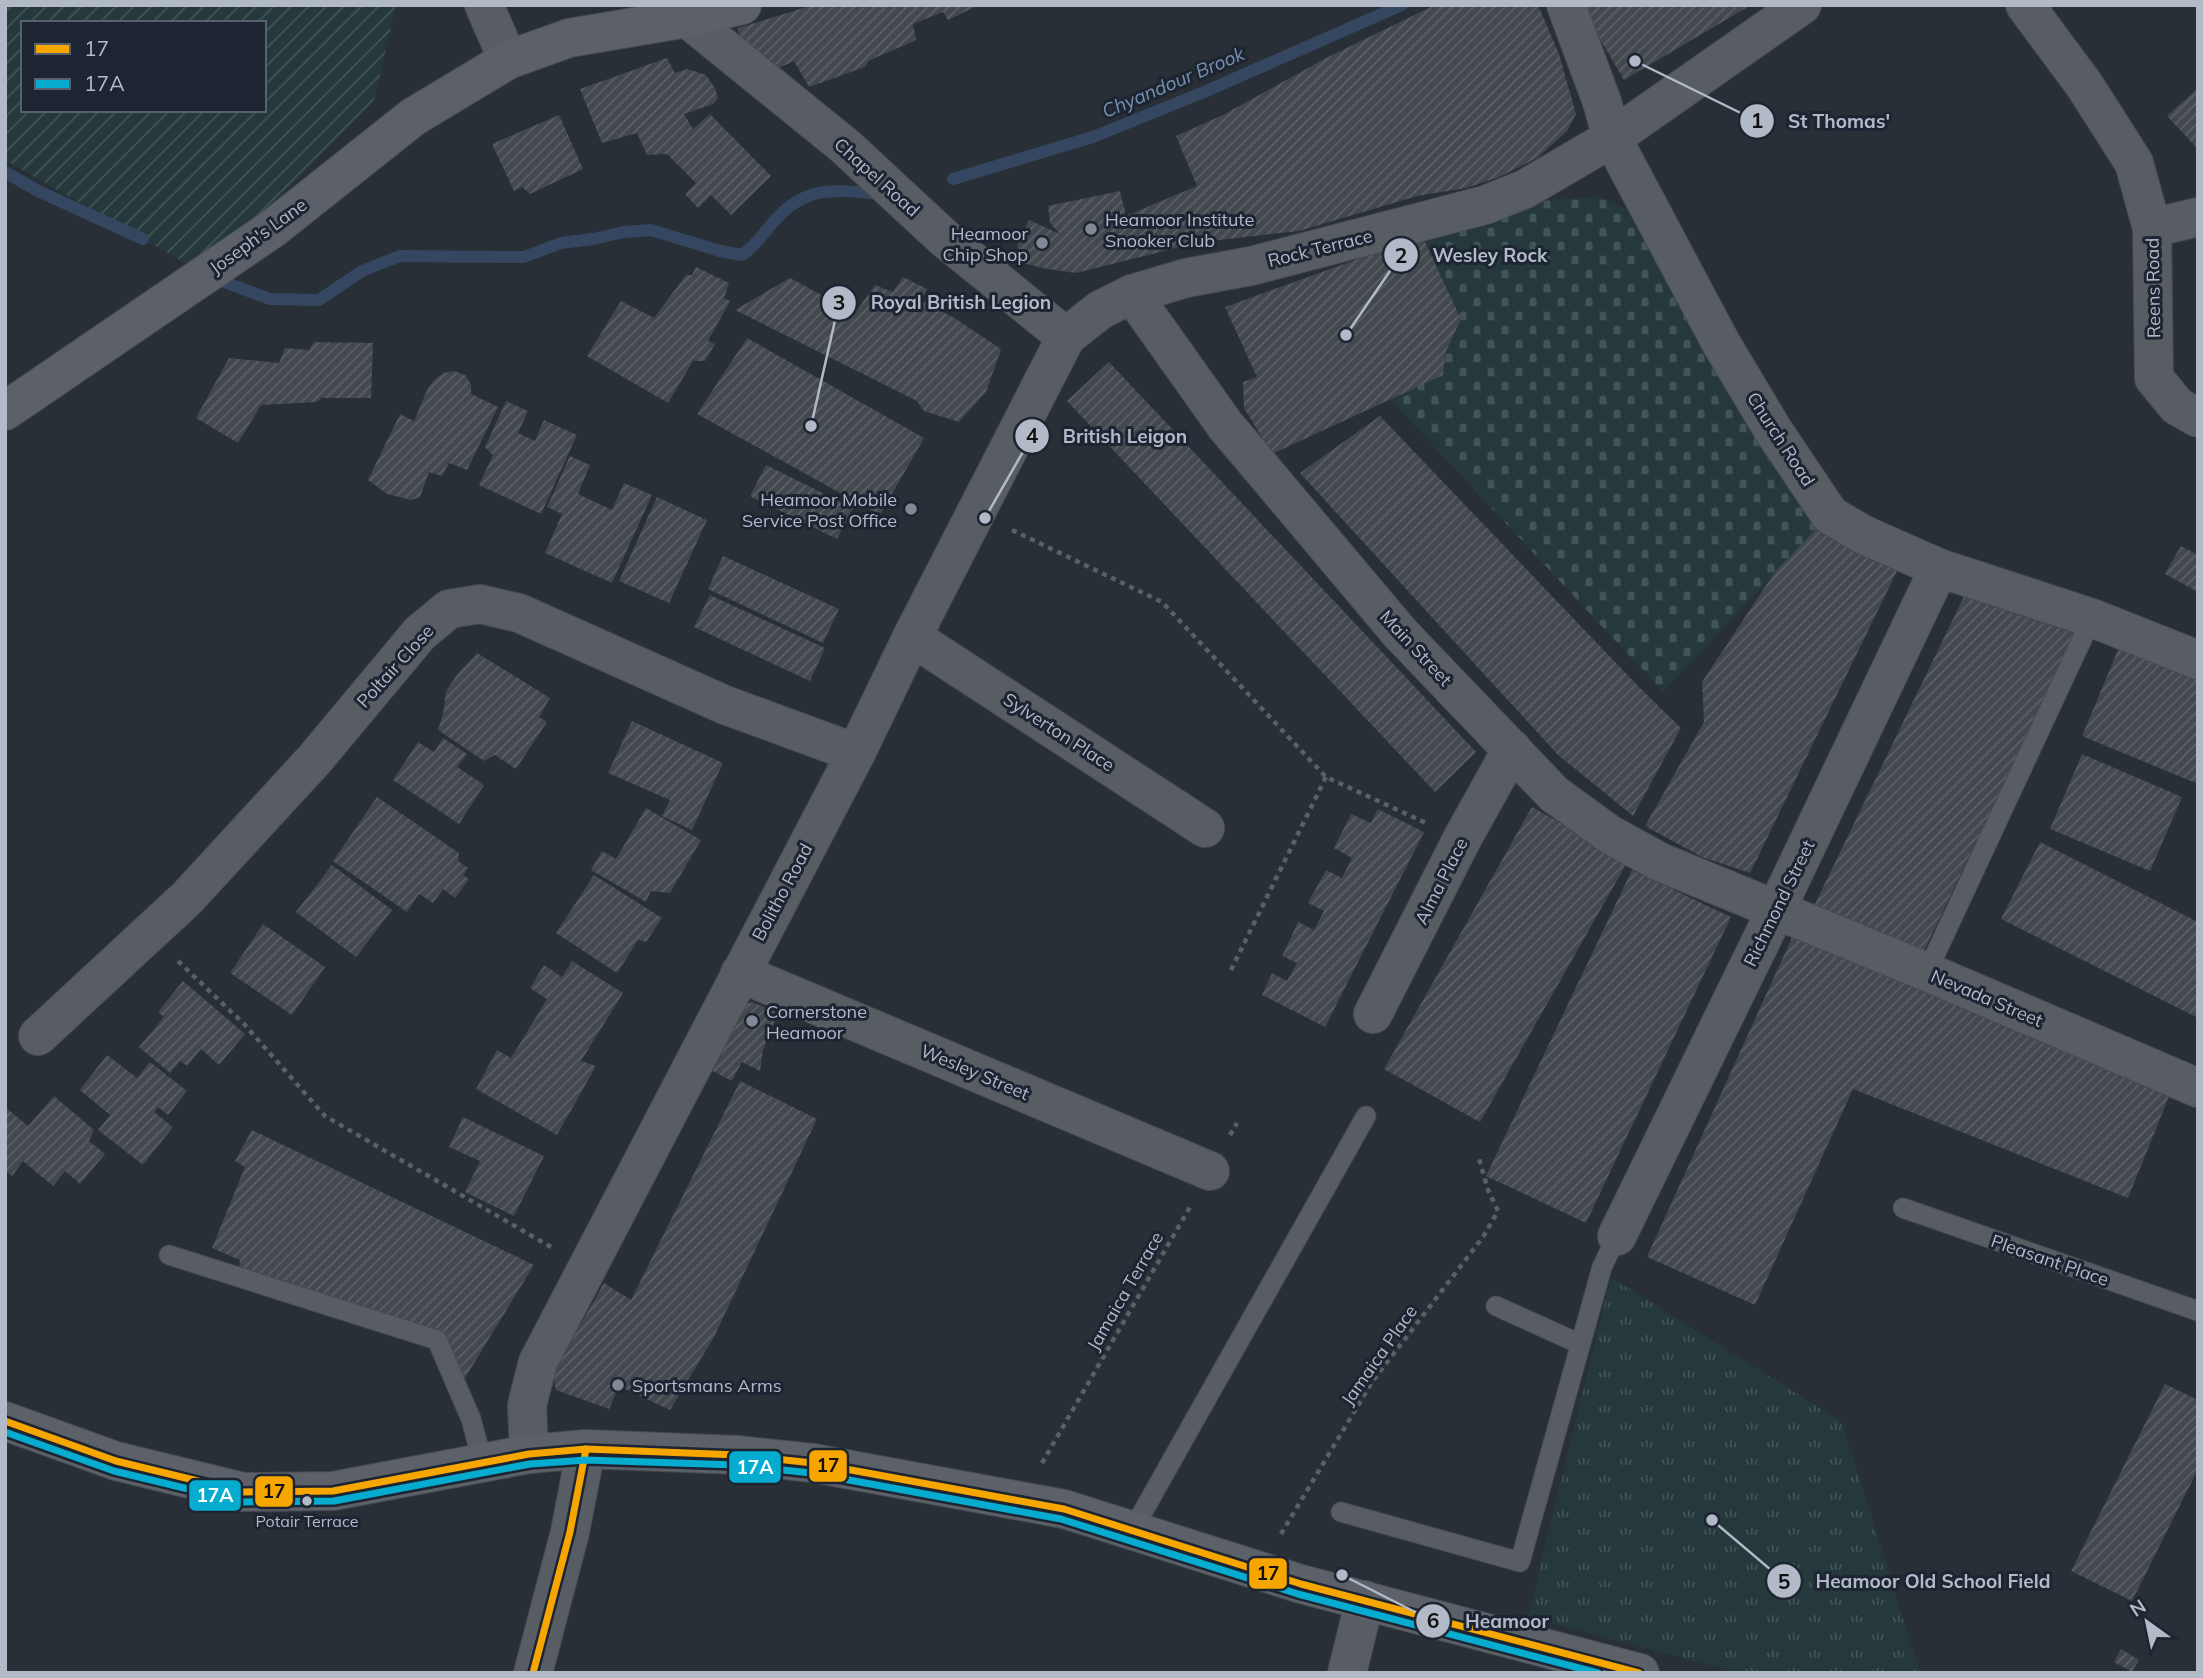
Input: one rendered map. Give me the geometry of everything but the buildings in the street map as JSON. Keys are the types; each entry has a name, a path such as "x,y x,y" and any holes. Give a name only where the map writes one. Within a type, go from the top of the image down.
{"main road":[{"name":"Joseph's Lane","path":"5,411 272,229 414,117 508,60 569,38 687,18 742,5"},
{"path":"5,1421 116,1461 243,1492 333,1491 529,1454 586,1449 738,1455 813,1463 1064,1509 1258,1570 1640,1673"}],"street":[{"path":"484,5 508,60"},
{"name":"Church Road","path":"1566,5 1602,102 1612,138 1721,343 1773,430 1830,515 1862,534 1939,568 2092,618 2198,660"},
{"name":"Rock Terrace","path":"1066,338 1100,310 1132,294 1186,278 1251,265 1485,205 1525,189 1612,138 1802,5"},
{"name":"Reens Road","path":"2025,5 2085,86 2134,163 2152,228 2154,378 2176,407 2198,418"},
{"name":"Chapel Road","path":"687,18 846,147 944,238 1066,338"},
{"path":"2152,228 2198,217"},
{"name":"Main Street","path":"1132,294 1225,425 1400,633 1554,794 1609,834 1660,862 1776,910"},
{"name":"Bolitho Road","path":"529,1454 527,1405 538,1362 856,753 912,636 1066,338"},
{"name":"Richmond Street","path":"1617,1236 1939,568"},
{"name":"Poltair Close","path":"38,1036 187,898 314,760 420,633 449,609 480,604 519,613 725,705 856,753"},
{"name":"Sylverton Place","path":"912,636 1205,828"},
{"name":"Alma Place","path":"1373,1014 1462,839 1512,749"},
{"name":"Nevada Street","path":"1776,910 2198,1088"},
{"name":"Wesley Street","path":"740,972 1210,1171"},
{"path":"533,1673 570,1532 586,1449"},
{"path":"1347,1673 1365,1600"}],"lane":[{"path":"1927,972 2092,618"},
{"path":"1132,1531 1366,1116"},
{"name":"Pleasant Place","path":"1903,1208 2198,1311"},
{"path":"1341,1512 1520,1562 1602,1267 1617,1236"},
{"path":"169,1255 437,1340 471,1419 483,1464"},
{"path":"1496,1306 1580,1344"}],"path":[{"path":"976,513 1162,602 1326,778 1462,839"},
{"path":"1231,970 1326,778"},
{"path":"172,955 258,1039 324,1116 551,1247"},
{"name":"Jamaica Terrace","path":"1037,1472 1237,1123"},
{"name":"Jamaica Place","path":"1258,1570 1289,1524 1373,1382 1483,1237 1498,1211 1488,1190 1478,1155"}],"green space":[{"path":"5,5 396,5 374,101 204,274 5,160"},
{"path":"1601,197 1631,212 1822,523 1663,692 1390,399 1443,375 1446,351 1461,319 1422,236 1521,205 1557,199"},
{"path":"1611,1277 1842,1422 1920,1673 1740,1673 1528,1617"}],"waterway":[{"name":"Chyandour Brook","path":"953,179 1093,137 1204,92 1402,5"},
{"name":"Chyandour Brook","path":"5,172 38,191 143,239"},
{"name":"Chyandour Brook","path":"211,277 270,299 319,300 362,271 400,256 524,257 561,243 651,230 742,255 788,207 800,199 813,194 839,191 884,194"}],"transit line":[{"name":"17","path":"5,1421 116,1461 243,1492 333,1491 529,1454 586,1449 738,1455 813,1463 1064,1509 1301,1584 1639,1673"},
{"name":"17A","path":"5,1432 114,1471 242,1502 334,1501 530,1464 586,1460 737,1465 811,1473 1061,1519 1298,1594 1598,1673"},
{"name":"17","path":"533,1673 570,1532 586,1449"}],"place":[{"name":"St Thomas'","path":"1635,61"},
{"name":"Heamoor Institute Snooker Club","path":"1091,229"},
{"name":"Heamoor Chip Shop","path":"1042,243"},
{"name":"Wesley Rock","path":"1346,335"},
{"name":"Royal British Legion","path":"811,426"},
{"name":"Heamoor Mobile Service Post Office","path":"911,509"},
{"name":"British Leigon","path":"985,518"},
{"name":"Cornerstone Heamoor","path":"752,1021"},
{"name":"Sportsmans Arms","path":"618,1385"},
{"name":"Potair Terrace","path":"307,1501"},
{"name":"Heamoor Old School Field","path":"1712,1520"},
{"name":"Heamoor","path":"1342,1575"}]}
